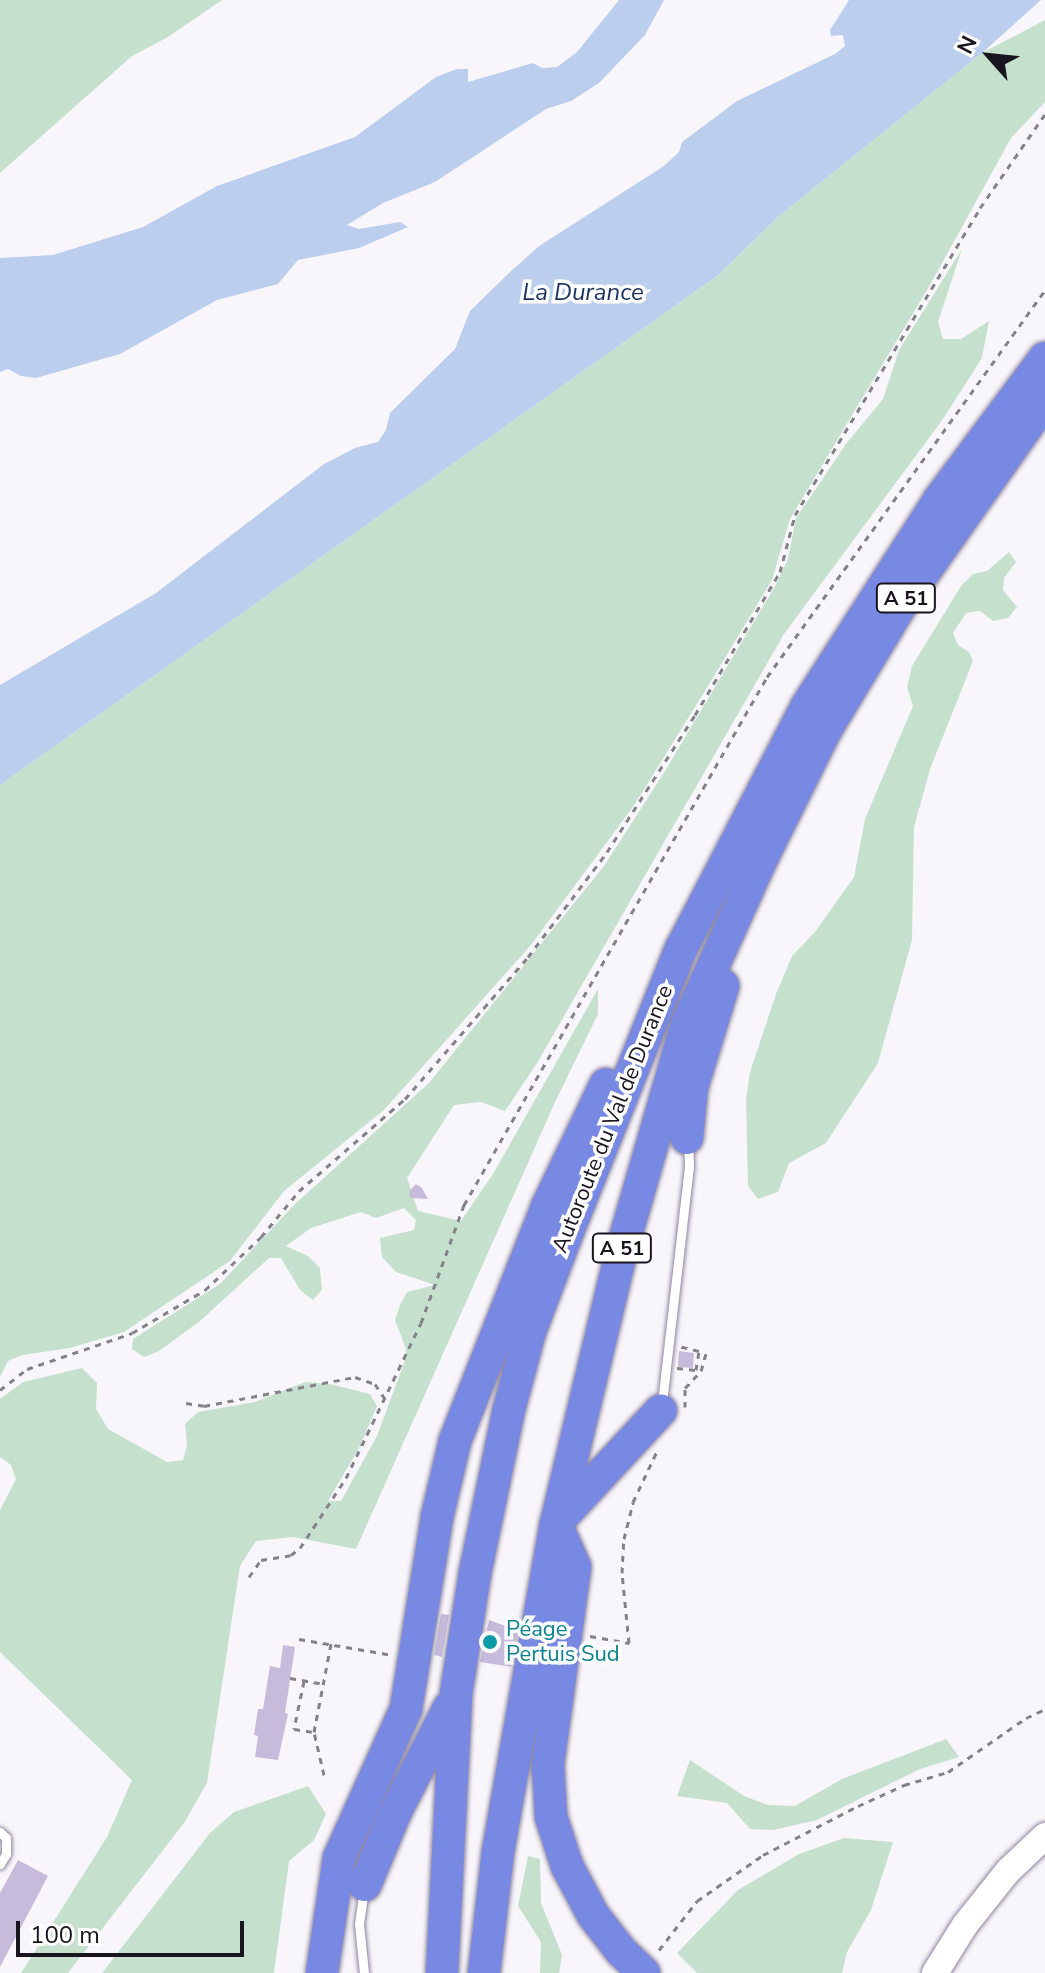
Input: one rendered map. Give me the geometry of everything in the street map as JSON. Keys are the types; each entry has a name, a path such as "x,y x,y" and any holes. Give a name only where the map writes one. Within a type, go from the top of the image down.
{"highway":[{"name":"Autoroute du Val de Durance","path":"442,1973 443,1887 456,1694 493,1474 530,1331 681,949 745,821 844,643 939,500 1045,358"},
{"name":"Autoroute du Val de Durance","path":"484,1973 498,1852 556,1524 622,1249 668,1083 692,1013 763,856 825,731 901,605 1045,401"},
{"path":"687,1138 696,1073 741,936 763,856"},
{"path":"322,1973 335,1868 348,1832 406,1709 437,1517 455,1441 547,1207 611,1074 681,949"},
{"path":"652,1962 621,1951 593,1915 562,1856 551,1817 548,1765 575,1567 556,1524 670,1421"},
{"path":"365,1885 396,1811 456,1694"}],"main road":[{"path":"935,1973 965,1925 1008,1871 1045,1836"},
{"path":"956,1973 998,1901 1045,1846"}],"lane":[{"path":"670,1421 689,1167 687,1138"},
{"path":"0,1832 6,1838 6,1854 0,1864"},
{"path":"364,1973 359,1924 365,1885"}],"path":[{"path":"0,1390 27,1369 132,1333 205,1290 261,1237 299,1191 405,1099 528,957 607,852 732,654 780,572 795,515 980,208 1024,139 1045,114"},
{"path":"249,1577 261,1560 291,1555 300,1548 346,1478 421,1323 464,1205 767,677 1045,290"},
{"path":"674,1368 696,1370 699,1353 697,1348 675,1346"},
{"path":"577,1634 629,1643 622,1573 624,1539 633,1502 650,1464 685,1388 701,1371 708,1354 699,1353"},
{"path":"186,1403 204,1406 355,1377 375,1384 385,1401"},
{"path":"299,1639 400,1656"},
{"path":"324,1775 314,1732 331,1644"},
{"path":"290,1678 324,1684"},
{"path":"304,1681 294,1729 314,1732"},
{"path":"652,1962 697,1901 763,1855 858,1806 956,1768 1026,1718 1045,1709"}],"green space":[{"path":"0,0 222,0 168,37 132,56 0,173"},
{"path":"1045,20 1045,102 1011,138 930,285 790,519 772,580 708,686 635,804 531,945 384,1110 284,1191 230,1261 124,1332 70,1348 22,1355 8,1361 0,1377 0,785 717,276 780,215 982,53"},
{"path":"962,249 938,322 943,339 961,339 989,321 982,358 943,419 784,634 537,1063 505,1111 481,1102 454,1105 407,1178 418,1211 461,1221 493,1174 598,989 598,1014 556,1100 356,1549 293,1537 256,1541 240,1566 207,1783 184,1823 68,1973 21,1973 107,1837 132,1780 0,1652 0,1510 16,1479 11,1465 0,1457 0,1399 23,1382 82,1368 97,1383 96,1409 108,1429 167,1462 183,1460 187,1446 185,1424 198,1412 255,1402 305,1382 330,1384 370,1394 377,1406 359,1448 328,1501 341,1501 377,1436 404,1363 406,1349 395,1320 400,1305 407,1292 435,1285 396,1272 382,1257 380,1238 414,1230 416,1220 404,1208 376,1218 361,1212 311,1228 286,1246 308,1256 320,1268 322,1290 313,1300 300,1290 281,1258 269,1258 200,1321 159,1351 144,1357 132,1349 133,1339 220,1284 295,1204 429,1083 604,866 665,771 774,588 788,559 796,518 846,444 883,399 899,350"},
{"path":"1009,552 1016,562 1004,578 1003,590 1017,607 1008,618 993,621 980,611 966,613 953,633 958,645 969,652 973,661 930,769 914,827 912,940 878,1063 826,1143 789,1163 778,1192 758,1199 748,1186 746,1099 750,1072 776,994 792,956 815,932 854,877 865,819 913,706 907,687 912,666 961,586 973,574 987,571"},
{"path":"946,1739 959,1757 920,1769 817,1820 773,1830 750,1829 727,1803 677,1796 690,1760 744,1796 768,1805 795,1806 842,1779"},
{"path":"308,1786 326,1814 314,1840 289,1861 274,1973 102,1973 210,1833 234,1812"},
{"path":"844,1838 893,1842 871,1910 847,1952 842,1973 697,1973 677,1953 738,1890 799,1854"},
{"path":"528,1856 540,1859 541,1903 562,1955 559,1973 540,1973 541,1942 518,1906"}],"water":[{"path":"619,0 664,0 645,35 599,83 571,101 546,109 435,182 383,203 347,225 359,229 400,222 408,227 359,248 298,260 278,284 217,300 120,354 36,378 21,376 8,369 0,372 0,258 53,255 143,227 217,186 355,137 436,77 457,69 468,69 468,82 533,63 542,68 557,67 577,52"},
{"name":"La Durance","path":"849,0 1041,0 982,53 780,215 717,276 0,785 0,685 156,593 324,464 355,448 378,442 386,430 390,413 455,349 470,311 509,273 539,246 664,166 679,152 682,142 737,101 835,54 845,46 843,35 831,36 830,30"}],"building":[{"path":"416,1184 428,1199 410,1198 409,1191"},
{"path":"679,1351 694,1353 693,1368 678,1367"},
{"path":"441,1614 449,1615 442,1657 434,1655"},
{"path":"489,1620 503,1625 519,1625 511,1667 480,1662"},
{"path":"283,1645 295,1647 285,1713 288,1714 278,1760 255,1757 258,1709 263,1709 270,1666 280,1668"},
{"path":"18,1860 48,1876 0,1967 0,1893"}],"place":[{"name":"Péage Pertuis Sud","path":"490,1642"}]}
